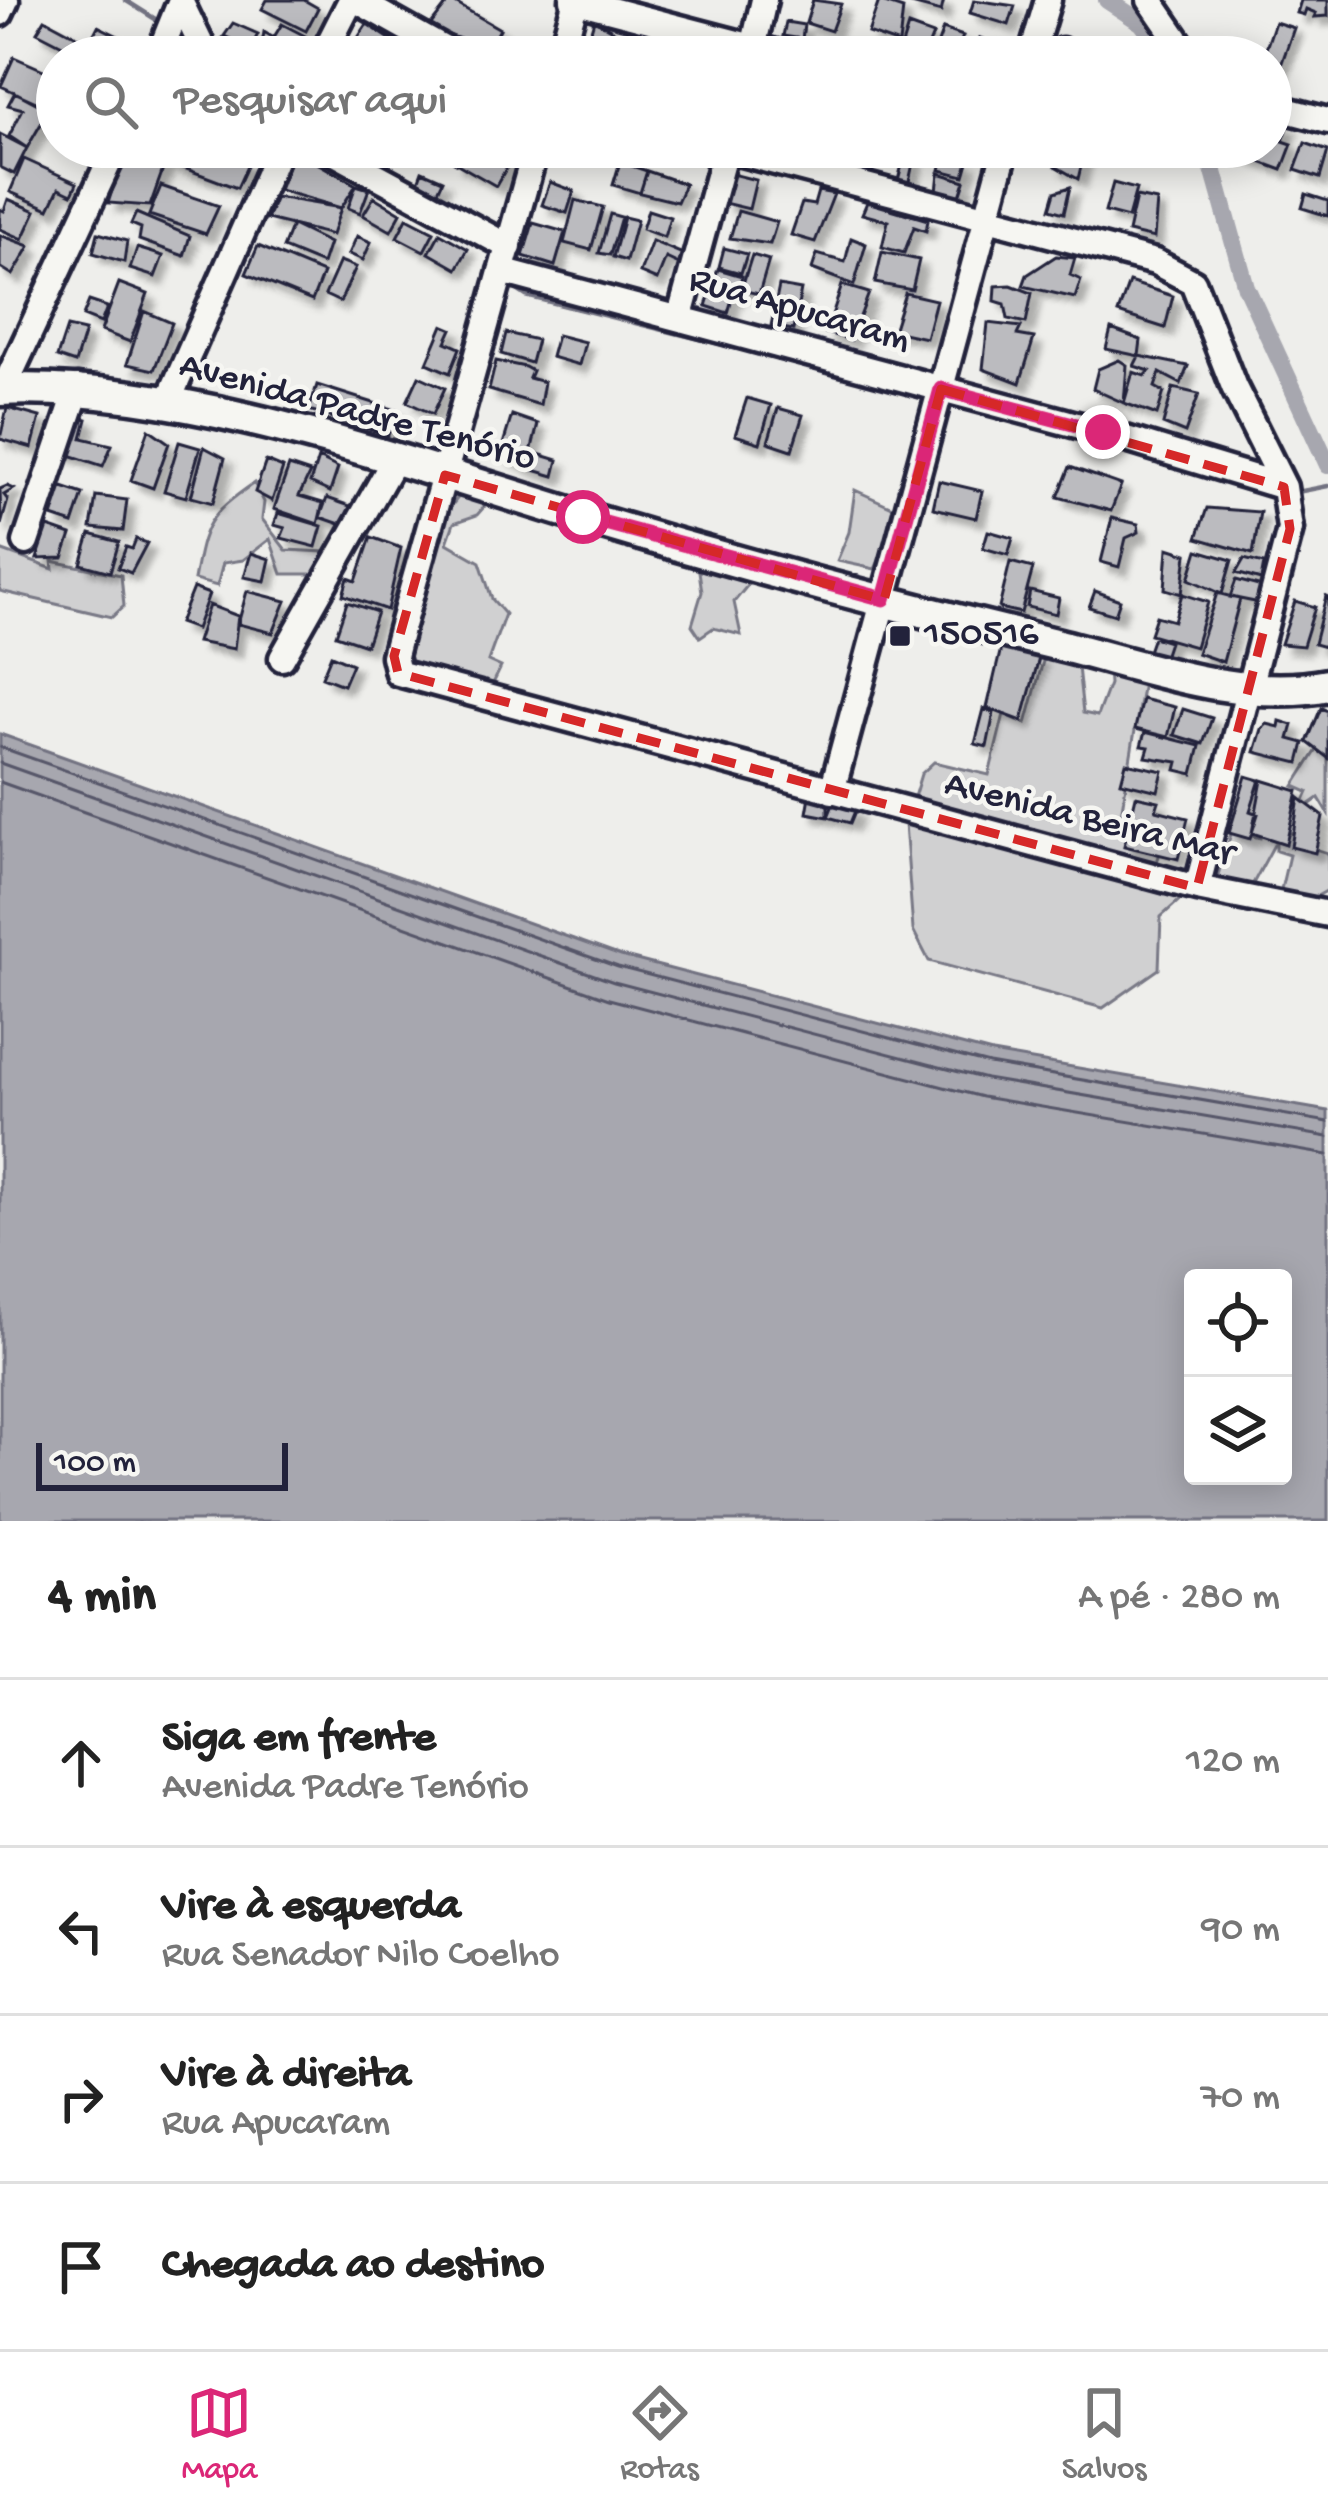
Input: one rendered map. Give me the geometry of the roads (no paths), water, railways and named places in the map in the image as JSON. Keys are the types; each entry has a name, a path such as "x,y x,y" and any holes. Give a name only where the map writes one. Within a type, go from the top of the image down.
{"main road":[{"name":"Avenida Padre Tenório","path":"2,390 78,388 167,404 394,460 884,599 1246,688 1328,685"}],"street":[{"path":"0,13 6,0"},
{"path":"333,36 353,0 419,36"},
{"path":"756,36 764,0"},
{"path":"1150,0 1175,36"},
{"path":"566,36 575,1 697,36"},
{"path":"1035,36 1042,1"},
{"path":"167,36 182,3"},
{"path":"182,3 197,36"},
{"path":"1292,112 1328,121"},
{"path":"2,390 106,168"},
{"path":"167,404 271,168"},
{"name":"Rua Apucaram","path":"358,168 505,259 680,316 1284,487"},
{"path":"446,475 530,168"},
{"path":"680,316 721,168"},
{"path":"803,168 1178,270 1193,282 1234,387 1284,487 1290,529 1196,888"},
{"path":"832,791 1001,168"},
{"path":"26,542 78,388"},
{"path":"282,658 394,460"},
{"name":"Avenida Beira Mar","path":"446,475 394,656 398,673 1196,888 1328,914"}],"water":[{"path":"0,734 621,956 992,1053 1328,1111 1328,1521 0,1521"}],"waterway":[{"path":"125,0 160,22"},
{"path":"1107,0 1142,23 1152,36"},
{"path":"1213,168 1246,287 1328,465"},
{"path":"511,286 526,296 829,371"},
{"path":"846,376 927,398"},
{"path":"997,416 1170,465"},
{"path":"1292,493 1328,486"}],"place":[{"name":"150516","path":"900,636"}]}
